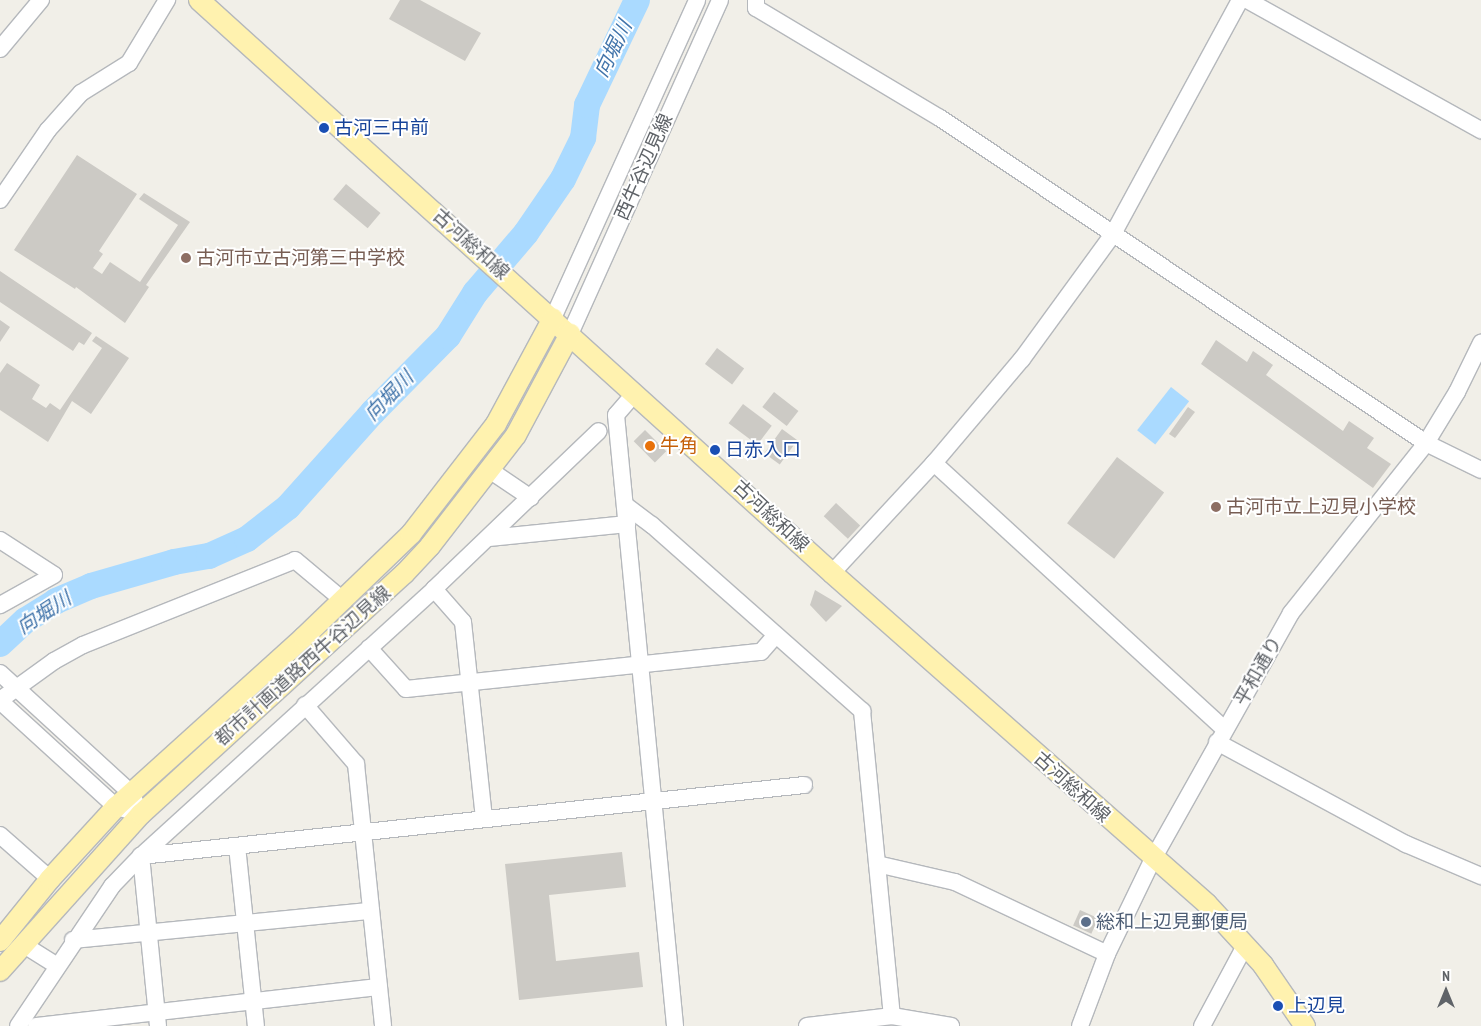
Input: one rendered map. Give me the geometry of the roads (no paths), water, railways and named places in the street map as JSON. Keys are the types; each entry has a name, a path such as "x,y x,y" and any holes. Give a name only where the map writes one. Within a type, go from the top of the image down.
{"main road":[{"name":"古河総和線","path":"199,0 636,393 832,573 1153,859 1207,904 1246,944 1305,1026"},
{"name":"都市計画道路西牛谷辺見線","path":"0,941 50,879 131,793 344,601 411,534 470,460 519,387 553,318"},
{"name":"都市計画道路西牛谷辺見線","path":"0,972 141,814 404,574 491,471 538,399 570,334"}],"street":[{"path":"0,49 41,0"},
{"path":"0,200 48,130 81,93 129,63 167,0"},
{"name":"西牛谷辺見線","path":"553,318 697,0"},
{"name":"西牛谷辺見線","path":"570,334 720,0"},
{"path":"756,0 756,8 940,118 1426,443 1481,470"},
{"path":"832,573 934,463 1022,359 1113,234 1240,0"},
{"path":"1247,0 1481,130"},
{"name":"平和通り","path":"1080,1026 1107,954 1153,859 1220,736 1291,613 1426,443 1457,392 1481,343"},
{"path":"636,393 616,415 675,1026"},
{"path":"18,1026 112,886 141,856 489,538 599,430"},
{"path":"934,463 1220,736 1406,844 1481,876"},
{"path":"491,471 531,498"},
{"path":"625,505 652,525 774,636 862,711 892,1016"},
{"path":"489,538 627,524"},
{"path":"0,540 54,575 0,605"},
{"path":"141,814 116,808 0,701 9,681 90,642 295,560 344,601"},
{"path":"434,589 463,622 484,819"},
{"path":"369,648 406,689 471,684 641,663 761,652 774,636"},
{"path":"9,681 131,793 141,814"},
{"path":"305,706 356,764 383,1026"},
{"path":"141,856 804,786"},
{"path":"0,836 50,879"},
{"path":"237,846 256,1026"},
{"path":"141,856 157,1019"},
{"path":"877,864 956,882 1107,954"},
{"path":"74,940 371,911"},
{"path":"24,944 57,966"},
{"path":"1202,1026 1246,944"},
{"path":"36,1026 157,1019 253,1001 379,987"},
{"path":"807,1026 892,1016 951,1026"}],"water":[{"path":"1171,387 1189,401 1155,445 1137,430"}],"waterway":[{"name":"向堀川","path":"0,644 26,620 56,601 91,586 174,562 209,556 247,539 288,507 373,412 448,336 475,293 526,233 563,179 583,138 587,105 637,0"}],"place":[{"name":"古河三中前","path":"324,128"},
{"name":"古河市立古河第三中学校","path":"186,258"},
{"name":"牛角","path":"650,446"},
{"name":"日赤入口","path":"715,450"},
{"name":"古河市立上辺見小学校","path":"1216,507"},
{"name":"総和上辺見郵便局","path":"1086,922"},
{"name":"上辺見","path":"1278,1006"}]}
